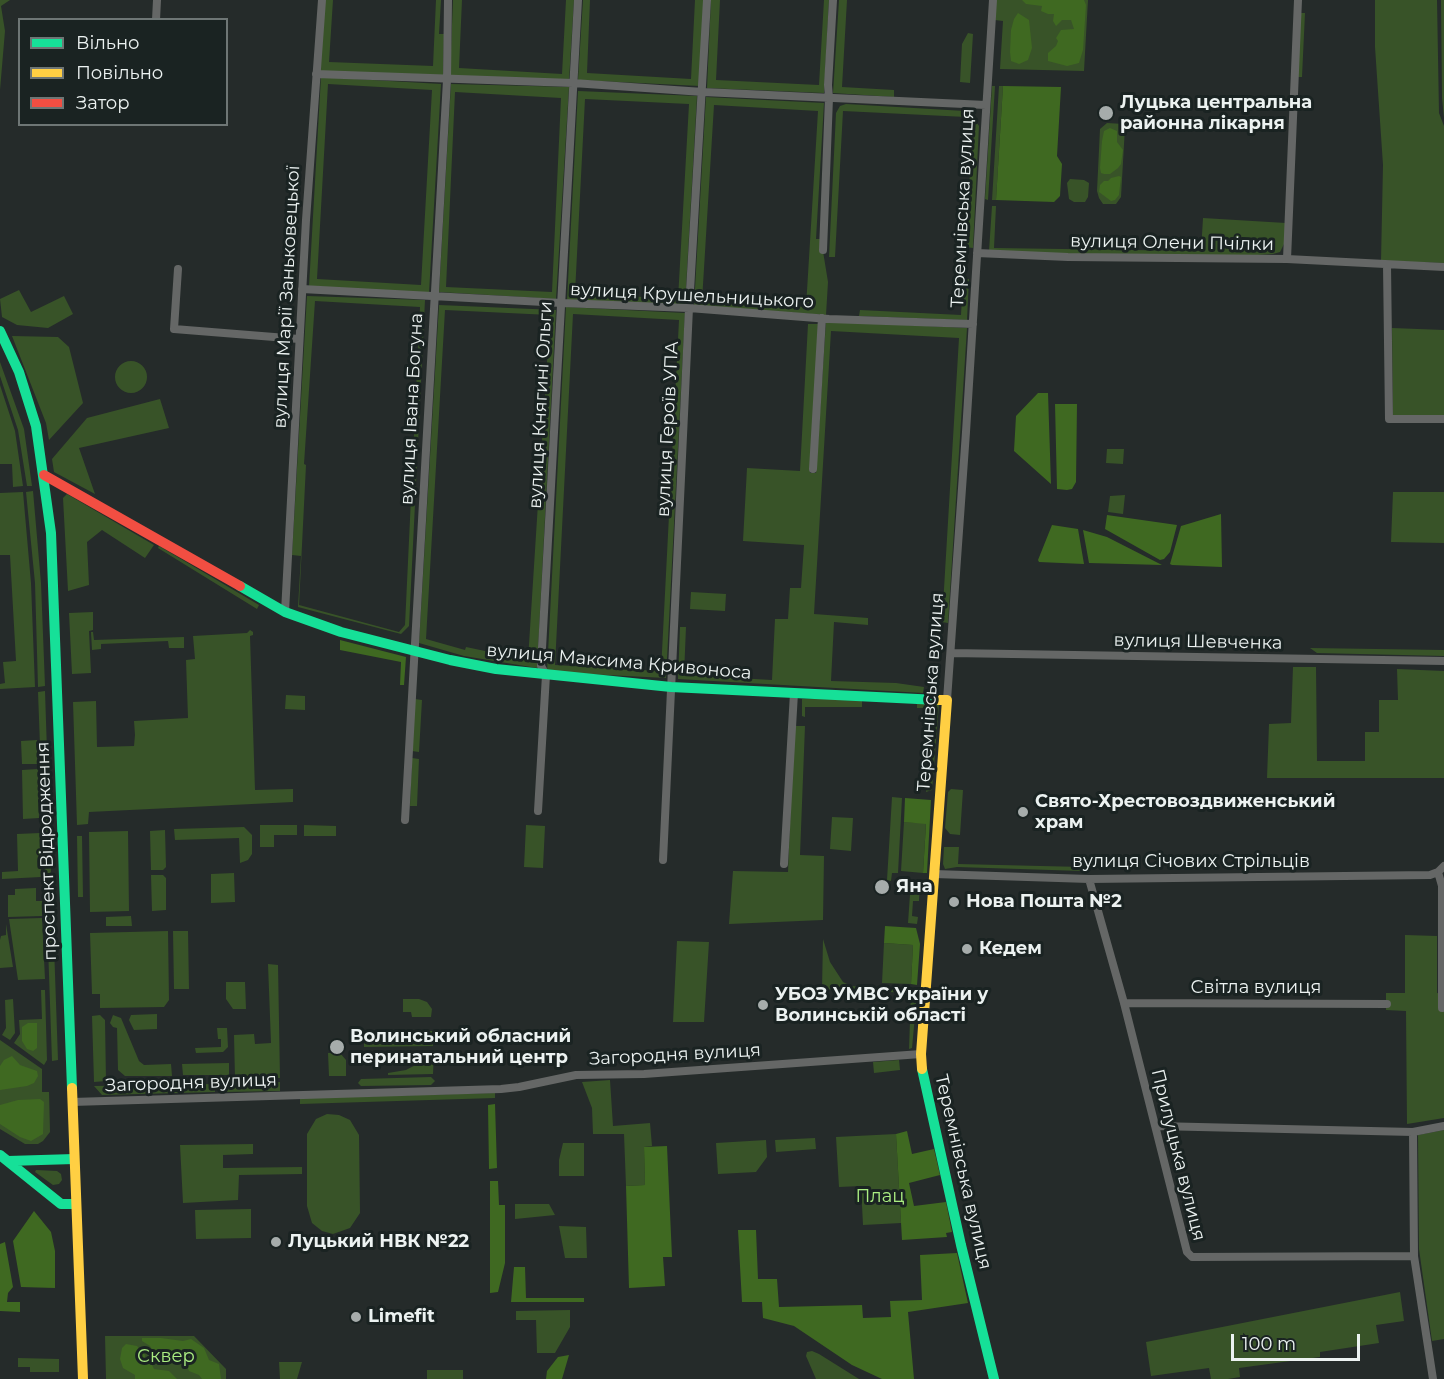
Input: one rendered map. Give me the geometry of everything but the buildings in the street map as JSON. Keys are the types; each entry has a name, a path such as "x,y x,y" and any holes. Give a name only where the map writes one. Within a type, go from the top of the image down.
{"street":[{"path":"156,18 158,0"},
{"name":"вулиця Марії Заньковецької","path":"285,612 302,289 322,0"},
{"name":"вулиця Івана Богуна","path":"405,820 447,80 448,0"},
{"name":"вулиця Княгині Ольги","path":"538,811 546,675 542,666 578,0"},
{"name":"вулиця Героїв УПА","path":"663,861 689,308 707,0"},
{"path":"822,250 828,84 834,0"},
{"name":"Теремнівська вулиця","path":"993,0 951,653 921,1054 961,1245 994,1379"},
{"name":"вулиця Олени Пчілки","path":"977,253 1068,257 1287,259 1299,0"},
{"path":"316,74 573,83 703,92 986,105"},
{"path":"1287,259 1444,267"},
{"path":"1387,265 1389,419 1444,419"},
{"path":"178,269 174,329 299,339"},
{"name":"вулиця Крушельницького","path":"302,289 689,308 822,318 973,324"},
{"path":"813,469 822,318"},
{"name":"проспект Відродження","path":"0,331 19,372 36,426 51,532 83,1379"},
{"name":"вулиця Максима Кривоноса","path":"44,475 274,607 341,632 450,660 496,669 671,687 947,700"},
{"path":"274,607 285,595"},
{"name":"вулиця Шевченка","path":"951,653 1444,661"},
{"path":"784,864 794,693"},
{"path":"1441,869 1442,1008"},
{"name":"вулиця Січових Стрільців","path":"934,874 1089,879 1430,875 1441,869"},
{"name":"Прилуцька вулиця","path":"1089,879 1156,1126 1186,1252 1191,1257 1414,1256"},
{"name":"Світла вулиця","path":"1124,1003 1386,1004"},
{"name":"Загородня вулиця","path":"72,1102 501,1089 576,1075 644,1074 921,1054"},
{"path":"1156,1126 1413,1132 1444,1126"},
{"path":"1413,1132 1414,1256 1433,1379"},
{"path":"4,1158 74,1159"},
{"path":"4,1158 61,1204 75,1204"}],"green space":[{"path":"0,0 10,0 1,6 5,31 0,90"},
{"path":"325,0 333,0 329,62 433,66 436,0 441,0 439,34 444,34 443,77 320,72"},
{"path":"453,0 462,0 459,68 562,74 566,0 574,0 569,80 450,76"},
{"path":"583,0 590,0 587,73 691,79 695,0 704,0 700,86 578,80"},
{"path":"711,0 720,0 716,80 819,85 824,0 829,0 824,93 707,88"},
{"path":"839,0 847,0 842,87 894,90 894,97 833,93"},
{"path":"996,0 1088,0 1084,71 1000,69 1003,21 995,20"},
{"path":"1022,0 1084,0 1086,5 1083,50 1079,63 1067,66 1048,61 1048,53 1056,46 1058,41 1056,38 1061,30 1074,29 1071,20 1062,20 1056,26 1053,21 1054,14 1041,11 1042,6 1026,4"},
{"path":"1375,0 1437,0 1439,113 1444,126 1444,263 1381,261 1383,165 1375,47"},
{"path":"1441,0 1444,0 1444,118 1442,98"},
{"path":"1018,13 1029,20 1032,48 1028,60 1019,64 1011,61 1010,52 1011,30"},
{"path":"1300,13 1305,13 1302,77 1297,77"},
{"path":"968,33 973,34 970,83 960,82 962,44"},
{"path":"321,77 441,84 429,293 309,286","holes":["328,84 432,90 421,285 317,279"]},
{"path":"451,84 569,87 556,299 439,292","holes":["455,92 561,98 552,292 446,287"]},
{"path":"992,86 995,86 988,200 985,199"},
{"path":"999,86 1003,86 996,200 992,200"},
{"path":"1003,86 1061,87 1057,156 1062,164 1060,196 1054,202 996,200"},
{"path":"578,91 697,96 685,305 567,300","holes":["585,99 689,104 678,299 575,293"]},
{"path":"706,97 824,103 816,239 821,239 828,282 826,315 694,306","holes":["714,105 818,111 806,307 702,301"]},
{"path":"846,104 965,111 973,117 979,126 973,248 965,247 973,128 966,117 843,111 835,257 829,257 836,113 840,106"},
{"path":"1107,123 1124,124 1125,127 1121,197 1116,204 1103,204 1097,191 1100,129"},
{"path":"1110,128 1117,131 1117,142 1123,150 1121,164 1118,168 1110,174 1104,174 1101,173 1100,168 1102,141 1104,131"},
{"path":"1121,177 1119,195 1111,201 1099,192 1100,185 1104,181"},
{"path":"1070,179 1084,180 1089,183 1088,197 1085,202 1074,202 1069,199 1067,183"},
{"path":"992,206 996,206 994,248 1201,251 1203,218 1286,223 1284,244 1280,252 1273,254 1243,256 1068,255 989,251"},
{"path":"963,279 969,279 967,320 859,316 860,310 961,315"},
{"path":"19,290 31,312 64,296 73,314 48,328 17,325 2,317 0,299"},
{"path":"307,296 425,300 409,626 401,634 298,607 301,556 292,555","holes":["315,301 420,307 405,625 399,632 299,605 306,465 304,464"]},
{"path":"439,305 556,310 537,668 464,656 419,643","holes":["445,310 550,315 528,660 466,647 465,650 426,639"]},
{"path":"566,307 685,313 666,678 547,672","holes":["573,314 679,320 661,671 555,665"]},
{"path":"826,321 967,328 948,623 942,622 959,338 831,331 814,614 868,618 868,625 834,622 831,681 896,683 924,687 923,693 678,679 680,627 686,627 684,675 772,680 775,619 788,619 790,588 801,588 804,545 743,541 747,468 800,471 808,324 819,324 810,473 816,473"},
{"path":"1392,328 1444,330 1444,416 1393,415"},
{"path":"12,336 58,337 69,347 83,403 49,440 46,423"},
{"path":"131,361 142,366 147,377 142,388 131,393 120,388 115,377 120,366"},
{"path":"0,362 24,429 32,486 27,486 18,430 0,376"},
{"path":"0,385 15,431 23,486 13,487 12,464 0,464"},
{"path":"1038,393 1048,393 1051,484 1014,451 1016,416"},
{"path":"160,399 169,428 79,448 95,494 54,472 52,459 87,418"},
{"path":"1055,404 1077,404 1076,482 1072,489 1067,490 1057,489"},
{"path":"1107,449 1124,449 1123,464 1106,463"},
{"path":"33,491 41,583 45,686 38,687 35,583 26,492"},
{"path":"23,492 31,583 35,687 0,689 0,684 5,683 3,662 16,661 10,555 0,555 0,493"},
{"path":"1393,492 1444,492 1444,543 1391,542"},
{"path":"67,494 154,545 145,558 102,530 87,542 89,585 68,591 63,498"},
{"path":"1125,495 1123,514 1108,512 1110,496"},
{"path":"1221,514 1222,567 1170,564 1181,526"},
{"path":"1107,515 1177,525 1170,552 1160,560 1105,529"},
{"path":"1052,525 1078,529 1084,564 1039,562"},
{"path":"1083,530 1107,537 1162,565 1089,563"},
{"path":"159,546 259,605 257,609 158,548"},
{"path":"691,592 726,594 725,611 690,609"},
{"path":"93,612 93,630 89,631 91,673 72,674 69,613"},
{"path":"250,630 253,632 250,636 255,790 293,789 293,802 89,812 88,824 77,825 73,702 96,701 97,747 134,746 134,721 188,718 186,660 195,659 193,636 247,633"},
{"path":"91,632 93,632 94,640 184,637 184,648 169,648 168,641 101,644 101,649 92,650"},
{"path":"340,640 406,657 404,685 400,685 401,662 340,650"},
{"path":"1310,648 1444,650 1444,656 1317,653"},
{"path":"1293,667 1316,667 1317,761 1365,761 1365,732 1379,732 1379,700 1398,700 1397,669 1444,671 1444,778 1267,778 1269,724 1291,723"},
{"path":"45,691 51,872 45,878 38,692"},
{"path":"286,695 305,696 305,710 285,709"},
{"path":"415,699 422,700 419,752 412,751"},
{"path":"802,699 862,699 862,707 805,707 805,717 802,716"},
{"path":"917,703 939,704 932,790 926,792 932,708 917,708"},
{"path":"794,726 805,726 800,855 824,856 823,920 729,924 733,871 788,872"},
{"path":"37,740 37,764 22,764 21,741"},
{"path":"412,758 419,759 417,806 410,806"},
{"path":"38,769 39,818 23,819 22,770"},
{"path":"951,789 963,790 960,835 950,834 945,828 948,792"},
{"path":"892,797 902,798 898,873 892,873 891,881 887,880"},
{"path":"905,798 931,800 927,873 923,873 926,824 904,822"},
{"path":"832,817 853,818 851,851 830,849"},
{"path":"904,822 926,823 923,873 901,871"},
{"path":"260,825 297,825 297,835 274,835 274,847 260,847"},
{"path":"304,825 336,826 336,836 304,836"},
{"path":"526,825 545,826 543,868 524,867"},
{"path":"244,827 252,835 252,854 248,860 240,863 239,838 175,840 174,829"},
{"path":"165,830 166,867 163,870 151,870 150,831"},
{"path":"128,831 129,911 90,912 89,832"},
{"path":"40,833 41,877 2,879 2,872 18,871 17,834"},
{"path":"77,836 82,836 83,897 78,897"},
{"path":"944,847 959,847 958,864 1083,867 1082,871 957,867 945,869"},
{"path":"234,873 235,902 211,903 211,874"},
{"path":"151,875 163,875 166,878 166,910 152,911"},
{"path":"911,880 920,881 919,901 913,901 912,916 918,917 917,924 908,923"},
{"path":"36,888 36,901 42,901 42,916 8,917 8,895 15,895 15,889"},
{"path":"46,888 52,888 58,1060 52,1061"},
{"path":"131,916 132,926 106,926 106,917"},
{"path":"42,918 45,979 18,980 9,919"},
{"path":"6,924 13,967 0,968 0,940 1,936 6,935"},
{"path":"885,926 916,928 920,944 917,985 911,984 913,945 884,943"},
{"path":"168,931 169,1000 164,1007 100,1008 100,994 92,994 90,933"},
{"path":"173,931 188,931 189,989 174,989"},
{"path":"1405,935 1437,936 1437,993 1444,994 1444,1118 1407,1124 1406,1011 1386,1010 1386,993 1405,993"},
{"path":"823,939 830,962 843,982 851,986 911,990 917,994 912,1048 909,1049 911,993 822,989"},
{"path":"677,941 709,942 704,1022 673,1022"},
{"path":"884,943 913,945 911,984 882,983"},
{"path":"268,964 278,965 280,1078 235,1079 234,1035 254,1034 255,1044 271,1043"},
{"path":"226,982 245,982 246,1009 233,1009 226,999"},
{"path":"41,990 45,990 47,1060 44,1065 14,1043 20,1034 19,1020 42,1019"},
{"path":"13,999 15,1033 10,1040 2,1035 6,1028 5,1000"},
{"path":"403,999 419,999 427,1002 432,1009 431,1017 412,1017 411,1012 403,1012"},
{"path":"157,1014 157,1029 134,1030 129,1020 131,1015"},
{"path":"100,1015 105,1020 106,1081 94,1082 92,1016"},
{"path":"113,1015 121,1018 139,1061 144,1065 171,1064 172,1076 125,1076 118,1070 117,1028 110,1023"},
{"path":"28,1023 37,1023 37,1048 33,1051 27,1049 22,1041 22,1027"},
{"path":"217,1028 227,1028 228,1047 223,1052 196,1053 195,1048 221,1047"},
{"path":"416,1031 433,1031 433,1046 364,1047 364,1042 416,1041"},
{"path":"0,1040 42,1069 42,1092 49,1092 50,1132 38,1144 25,1144 0,1129"},
{"path":"425,1051 405,1061 392,1063 388,1059 388,1052"},
{"path":"431,1051 434,1051 433,1074 388,1075 388,1073 406,1070 423,1061"},
{"path":"328,1053 340,1053 346,1060 346,1076 329,1076"},
{"path":"12,1056 20,1065 37,1071 38,1076 34,1083 27,1086 0,1090 0,1066 4,1060"},
{"path":"899,1060 900,1070 874,1073 873,1062"},
{"path":"229,1063 229,1075 183,1075 182,1064"},
{"path":"431,1077 435,1081 431,1085 361,1086 358,1083 361,1079"},
{"path":"610,1080 613,1126 650,1123 652,1146 644,1147 645,1185 626,1186 624,1134 593,1134 592,1108 582,1082"},
{"path":"280,1082 280,1091 223,1092 223,1083"},
{"path":"215,1084 215,1092 102,1095 94,1086"},
{"path":"495,1093 495,1098 300,1104 300,1098"},
{"path":"40,1099 44,1102 43,1134 31,1141 0,1124 0,1105 18,1100"},
{"path":"495,1104 497,1168 489,1169 488,1105"},
{"path":"327,1114 339,1115 350,1120 359,1135 360,1213 350,1228 333,1234 322,1231 312,1223 307,1206 307,1134 316,1119"},
{"path":"1444,1130 1444,1339 1432,1341 1419,1249 1418,1135"},
{"path":"907,1131 912,1154 934,1149 940,1175 909,1183 914,1206 946,1202 952,1232 946,1233 947,1237 902,1240 896,1134"},
{"name":"Плац","path":"896,1134 901,1223 863,1225 861,1186 839,1187 836,1137"},
{"path":"815,1138 816,1149 776,1152 775,1140"},
{"path":"766,1140 767,1157 756,1172 718,1174 716,1143"},
{"path":"563,1143 584,1143 584,1176 559,1176 559,1160"},
{"path":"253,1144 253,1154 223,1155 223,1168 302,1167 302,1174 239,1175 238,1200 183,1203 180,1145"},
{"path":"667,1146 672,1257 663,1257 665,1286 629,1288 626,1186 645,1185 644,1147"},
{"path":"36,1170 57,1171 61,1174 62,1180 59,1184 53,1185 35,1172"},
{"path":"490,1181 498,1181 499,1205 505,1205 505,1263 498,1292 490,1293"},
{"path":"515,1204 549,1204 555,1215 515,1219"},
{"path":"251,1209 251,1238 196,1239 195,1210"},
{"path":"34,1211 51,1232 55,1251 55,1288 21,1287 13,1241"},
{"path":"559,1226 586,1227 587,1258 565,1258"},
{"path":"738,1230 756,1230 758,1279 777,1279 779,1307 862,1305 863,1318 891,1317 890,1301 922,1300 920,1255 957,1253 968,1303 908,1312 914,1379 882,1379 852,1365 794,1326 763,1318 762,1302 742,1302"},
{"path":"5,1242 13,1287 8,1293 7,1302 20,1302 20,1312 0,1311 0,1244"},
{"path":"514,1267 525,1267 526,1298 584,1298 584,1302 511,1302"},
{"path":"1400,1292 1404,1321 1376,1325 1379,1343 1320,1352 1320,1357 1239,1368 1240,1377 1228,1379 1211,1379 1209,1368 1151,1376 1146,1342"},
{"path":"570,1310 570,1327 555,1353 537,1353 536,1320 516,1320 516,1311"},
{"name":"Сквер","path":"105,1336 194,1336 226,1369 226,1379 106,1379"},
{"path":"142,1338 183,1341 191,1339 204,1348 209,1360 219,1364 221,1379 202,1379 199,1375 189,1371 187,1366 165,1361 164,1356 154,1353 150,1346 142,1341"},
{"path":"126,1344 137,1346 145,1355 145,1361 154,1369 169,1371 177,1379 135,1379 135,1375 123,1368 120,1359 122,1348"},
{"path":"812,1351 859,1379 816,1379 806,1356 807,1352"},
{"path":"569,1355 562,1379 546,1379 547,1371 558,1357"},
{"path":"18,1358 59,1359 59,1372 30,1372 30,1367 18,1367"},
{"path":"279,1362 302,1362 297,1379 280,1379"},
{"path":"427,1370 463,1370 463,1379 427,1379"}],"traffic: fast":[{"path":"0,331 19,372 36,426 51,533 72,1088"},
{"path":"240,586 285,612 341,632 450,660 496,669 671,687 938,700"},
{"path":"922,1069 961,1245 994,1379"},
{"path":"0,1155 61,1204 75,1204"},
{"path":"8,1161 74,1159"}],"traffic: slow":[{"path":"922,1069 921,1054 947,700 938,700"},
{"path":"72,1088 83,1379"}],"traffic: jam":[{"path":"44,475 240,586"}],"place":[{"name":"Луцька центральна районна лікарня","path":"1106,113"},
{"name":"Свято-Хрестовоздвиженський храм","path":"1023,812"},
{"name":"Яна","path":"882,887"},
{"name":"Нова Пошта №2","path":"954,902"},
{"name":"Кедем","path":"967,949"},
{"name":"УБОЗ УМВС України у Волинськiй області","path":"763,1005"},
{"name":"Волинський обласний перинатальний центр","path":"337,1047"},
{"name":"Луцький НВК №22","path":"276,1242"},
{"name":"Limefit","path":"356,1317"}]}
